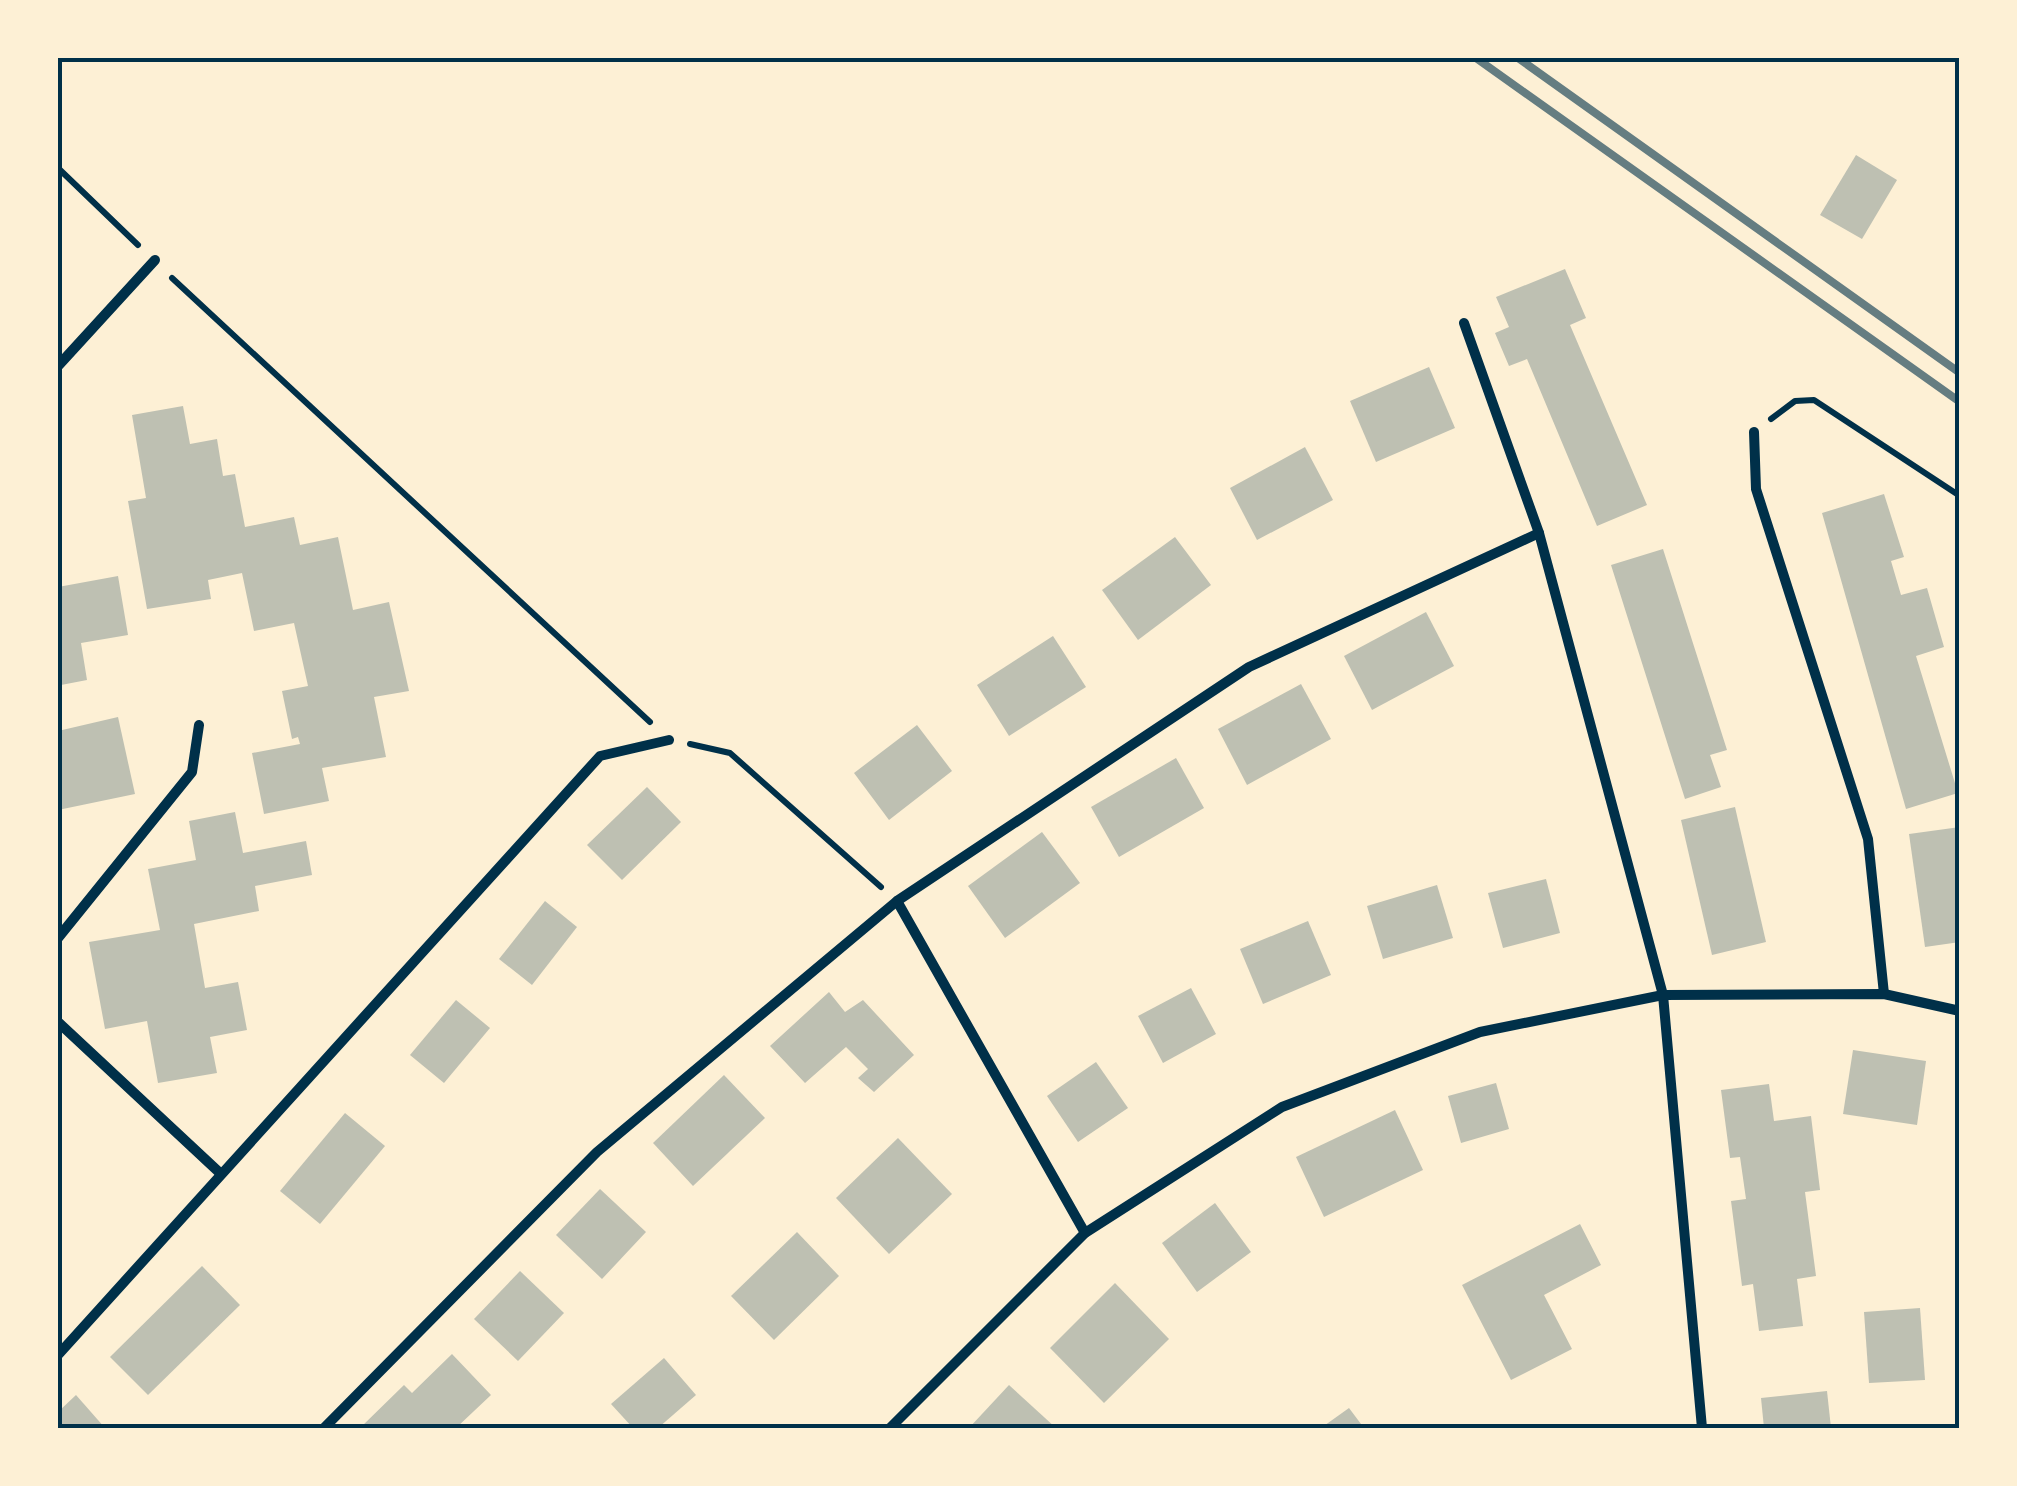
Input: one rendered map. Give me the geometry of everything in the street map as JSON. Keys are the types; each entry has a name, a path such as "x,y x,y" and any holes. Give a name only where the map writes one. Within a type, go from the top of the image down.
{"street":[{"path":"58,366 155,260"},
{"path":"1464,323 1539,533 1663,995 1702,1428"},
{"path":"1754,432 1756,488 1868,839 1884,994"},
{"path":"324,1428 597,1152 897,901 1249,667 1539,533"},
{"path":"58,938 192,772 199,725"},
{"path":"58,1355 600,756 669,740"},
{"path":"897,901 1085,1234"},
{"path":"890,1428 1085,1234 1282,1107 1480,1032 1663,995 1884,994 1960,1011"},
{"path":"58,1022 221,1174"}],"path":[{"path":"58,168 669,740 730,753 897,901"},
{"path":"1754,432 1795,401 1814,400 1960,496"}],"building":[{"path":"1856,155 1897,180 1862,239 1820,215"},
{"path":"1565,269 1586,318 1570,325 1647,505 1597,526 1527,359 1509,366 1495,333 1509,327 1496,297"},
{"path":"1429,367 1455,428 1376,462 1350,401"},
{"path":"183,406 190,444 217,439 223,476 235,474 245,527 294,517 300,545 338,537 353,610 389,602 409,691 374,697 386,757 322,768 329,801 264,814 252,753 300,744 298,737 292,739 282,691 308,686 294,623 254,631 242,573 208,580 211,599 147,609 128,501 146,498 132,415"},
{"path":"1305,447 1333,500 1257,540 1230,488"},
{"path":"1884,494 1904,557 1891,561 1901,595 1927,588 1944,647 1916,656 1958,793 1906,809 1822,513"},
{"path":"1175,537 1211,585 1138,640 1102,590"},
{"path":"1663,549 1727,750 1710,755 1721,787 1685,799 1611,565"},
{"path":"118,576 128,635 81,643 87,680 61,685 58,587"},
{"path":"1426,612 1454,666 1372,710 1344,656"},
{"path":"1053,636 1086,687 1009,736 977,685"},
{"path":"1301,684 1331,739 1247,785 1218,729"},
{"path":"118,717 135,794 58,810 58,731"},
{"path":"917,725 952,771 889,820 854,773"},
{"path":"1176,758 1204,808 1119,857 1091,807"},
{"path":"647,787 681,822 622,880 587,845"},
{"path":"1735,807 1766,942 1712,955 1681,820"},
{"path":"235,812 243,853 306,841 312,875 255,886 259,911 194,924 205,988 238,982 247,1030 210,1037 217,1073 158,1083 147,1021 105,1029 89,942 160,930 148,869 196,860 189,821"},
{"path":"1960,827 1960,942 1925,947 1909,834"},
{"path":"1042,832 1080,883 1005,938 968,886"},
{"path":"1546,879 1560,933 1503,948 1488,893"},
{"path":"1437,885 1453,938 1383,959 1367,906"},
{"path":"545,901 577,927 532,985 499,959"},
{"path":"1308,921 1331,975 1263,1004 1240,949"},
{"path":"1191,988 1216,1034 1163,1063 1138,1016"},
{"path":"829,992 845,1012 863,1000 914,1055 874,1092 858,1078 868,1069 846,1047 805,1083 770,1046"},
{"path":"456,1000 490,1028 444,1083 410,1055"},
{"path":"1853,1050 1926,1061 1917,1125 1843,1114"},
{"path":"1096,1062 1128,1108 1078,1142 1047,1096"},
{"path":"724,1075 765,1118 693,1186 653,1143"},
{"path":"1496,1083 1509,1129 1461,1143 1448,1096"},
{"path":"1769,1084 1774,1121 1811,1116 1820,1190 1805,1192 1816,1276 1797,1279 1803,1326 1759,1331 1753,1284 1742,1286 1731,1201 1746,1199 1740,1157 1730,1158 1721,1090"},
{"path":"1395,1110 1423,1170 1324,1217 1296,1157"},
{"path":"345,1113 385,1146 320,1224 280,1191"},
{"path":"898,1138 952,1194 889,1254 836,1198"},
{"path":"600,1189 646,1232 602,1279 556,1235"},
{"path":"1215,1203 1251,1252 1197,1292 1162,1243"},
{"path":"1580,1224 1601,1265 1544,1295 1572,1349 1511,1380 1462,1285"},
{"path":"797,1232 839,1276 774,1340 731,1296"},
{"path":"202,1266 240,1305 148,1395 110,1357"},
{"path":"520,1271 564,1313 518,1361 474,1319"},
{"path":"1115,1283 1169,1339 1104,1403 1050,1348"},
{"path":"1920,1308 1925,1380 1869,1383 1864,1312"},
{"path":"452,1354 491,1395 456,1428 360,1428 404,1385 412,1393"},
{"path":"664,1358 696,1395 658,1428 633,1428 611,1404"},
{"path":"1009,1385 1056,1428 969,1428"},
{"path":"1827,1391 1831,1428 1764,1428 1761,1398"},
{"path":"76,1395 105,1428 58,1428 58,1412"},
{"path":"1349,1408 1364,1428 1321,1428"}],"railway":[{"path":"1476,58 1960,402"},
{"path":"1518,58 1960,373"}]}
